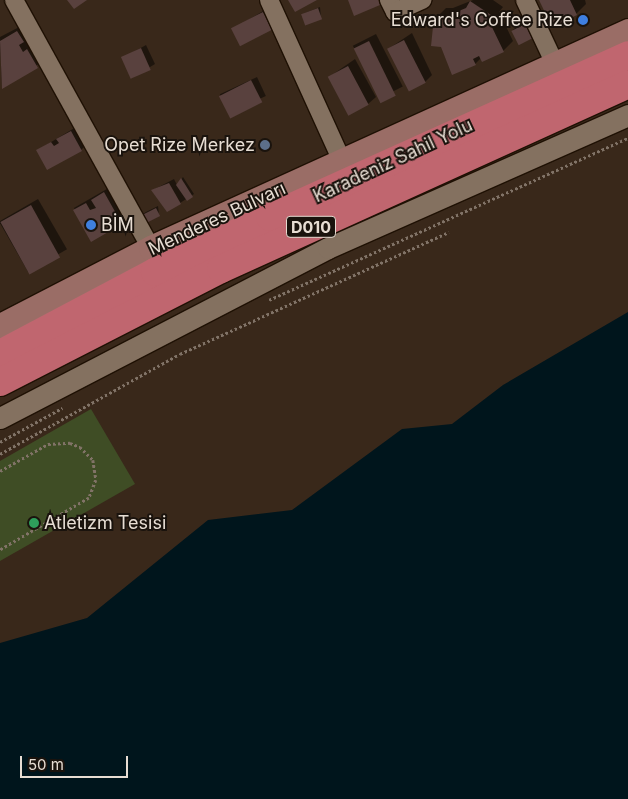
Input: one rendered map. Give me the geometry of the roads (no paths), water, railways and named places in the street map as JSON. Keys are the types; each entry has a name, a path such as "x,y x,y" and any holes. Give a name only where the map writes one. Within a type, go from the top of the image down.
{"highway":[{"name":"Karadeniz Sahil Yolu","path":"0,354 155,272 270,217 628,55"},
{"name":"Karadeniz Sahil Yolu","path":"0,382 222,269 628,84"}],"main road":[{"name":"Menderes Bulvarı","path":"0,326 151,248 628,31"}],"street":[{"path":"14,0 151,248"},
{"path":"269,0 342,161"},
{"path":"389,0 395,12 422,0"},
{"path":"525,0 555,64"},
{"path":"0,418 328,248 628,115"}],"water":[{"path":"628,312 628,799 0,799 0,643 87,618 208,520 292,510 402,429 452,424 503,385"}],"place":[{"name":"Edward's Coffee Rize","path":"583,20"},
{"name":"Opet Rize Merkez","path":"265,145"},
{"name":"BİM","path":"91,225"},
{"name":"Atletizm Tesisi","path":"34,523"}]}
